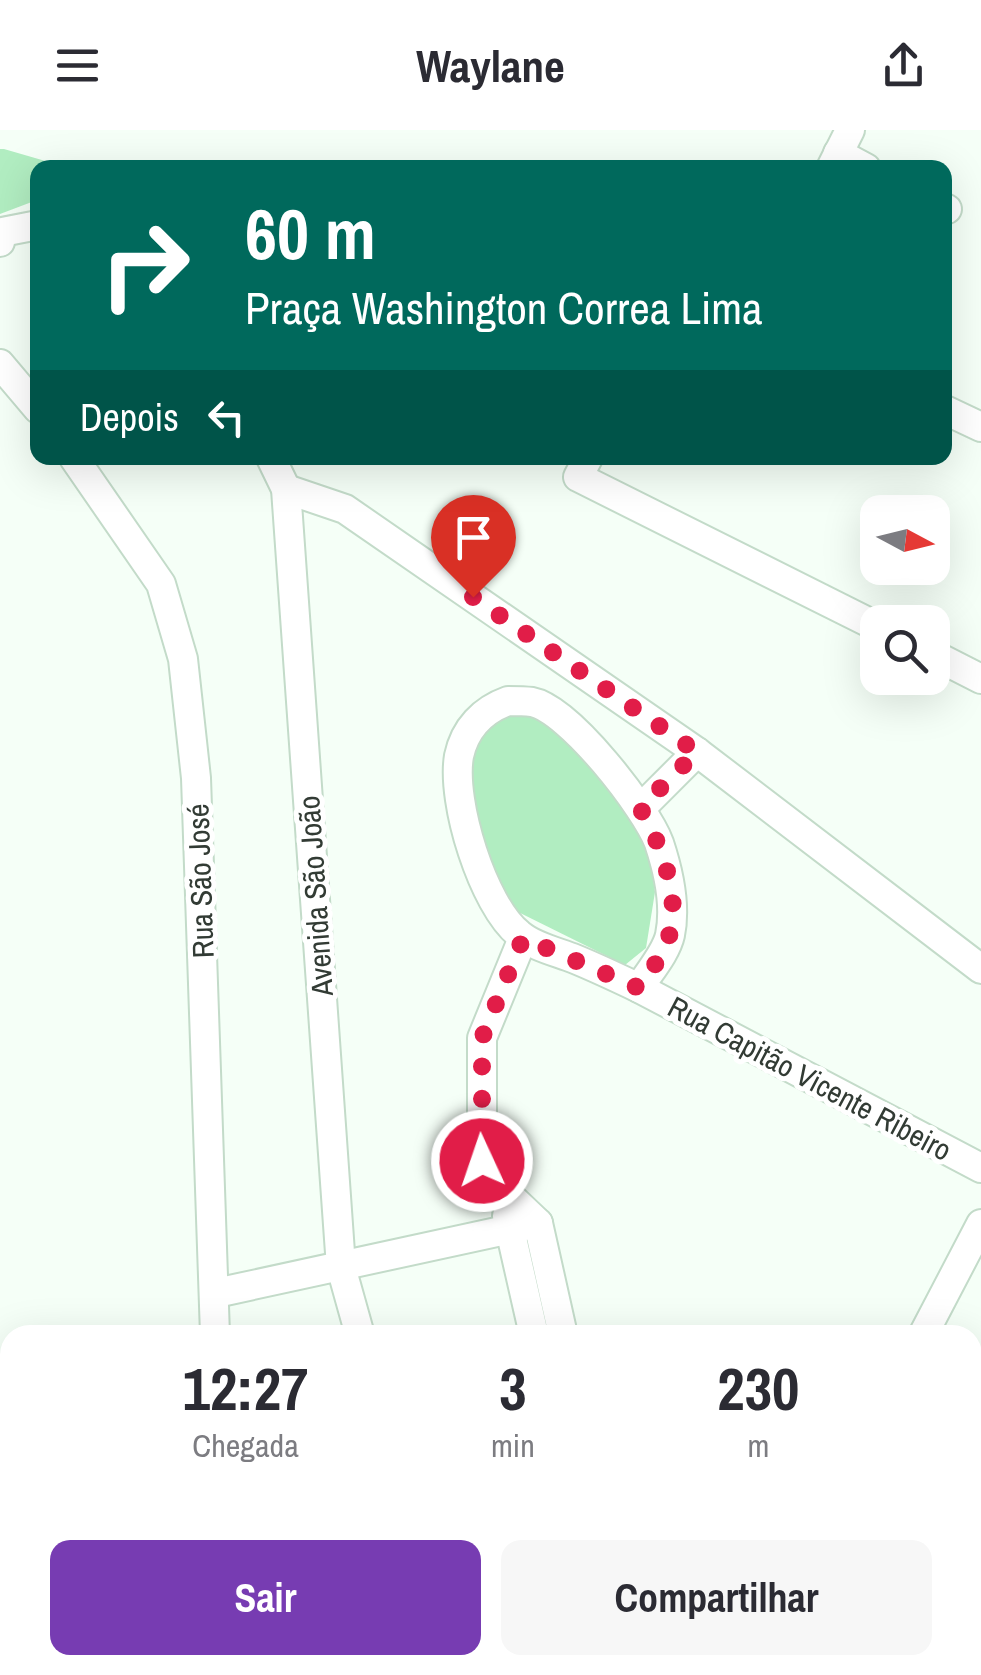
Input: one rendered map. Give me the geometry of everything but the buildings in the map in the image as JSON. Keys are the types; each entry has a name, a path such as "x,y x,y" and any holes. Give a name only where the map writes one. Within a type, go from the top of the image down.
{"street":[{"path":"0,242 2,232 30,227"},
{"path":"0,364 30,400"},
{"path":"952,413 981,427"},
{"name":"Rua São José","path":"79,465 161,584 184,659 196,778 215,1325"},
{"name":"Avenida São João","path":"274,465 286,489 340,1266 357,1325"},
{"path":"583,467 860,617"},
{"path":"286,489 345,509 697,752 981,969"},
{"path":"950,663 981,678"},
{"path":"559,1325 525,1227 482,1161 482,1038 523,938 506,923 488,897 476,866 460,795 459,756 470,727 490,708 508,701 534,702 556,713 575,729 640,808 658,840 668,874 670,937 639,988"},
{"path":"640,808 697,752"},
{"name":"Rua Capitão Vicente Ribeiro","path":"523,938 639,988 981,1168"},
{"path":"928,1325 981,1224"},
{"path":"216,1293 525,1227"},
{"path":"525,1227 533,1325"}],"green space":[{"path":"0,149 42,160 30,160 30,203 0,214"},
{"path":"531,710 570,734 648,842 655,892 646,948 625,965 508,907 483,863 466,771 480,738 500,713"}],"route":[{"path":"473,597 697,752 640,808 658,840 668,874 671,909 670,937 639,988 523,938 482,1038 482,1161"}]}
